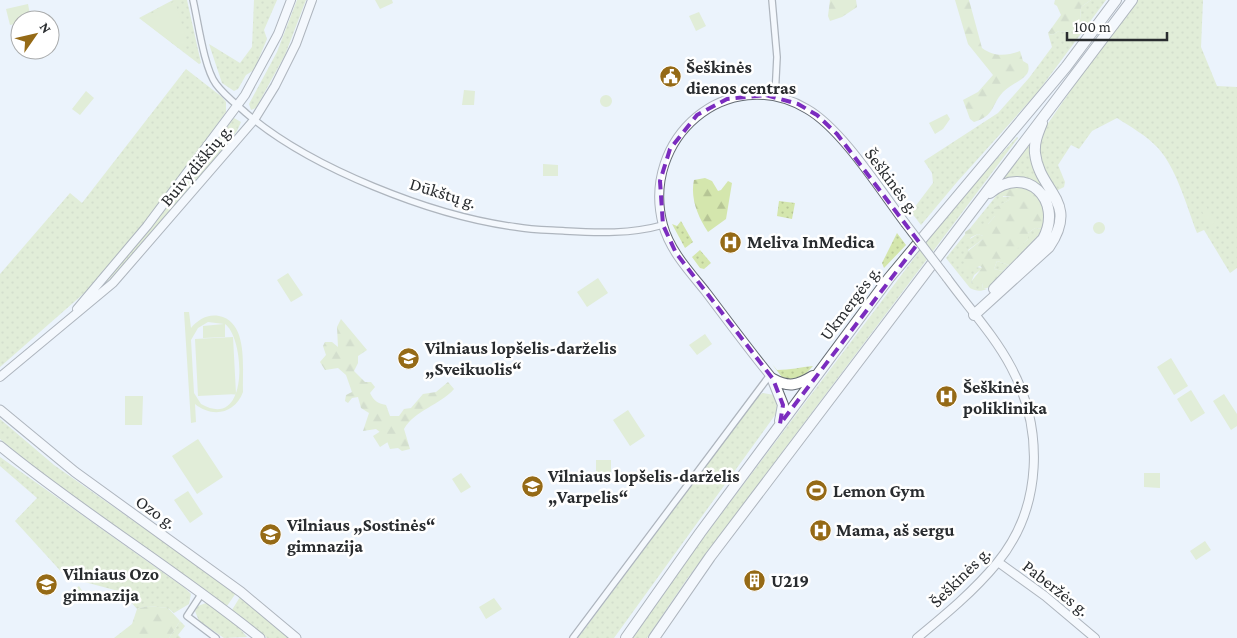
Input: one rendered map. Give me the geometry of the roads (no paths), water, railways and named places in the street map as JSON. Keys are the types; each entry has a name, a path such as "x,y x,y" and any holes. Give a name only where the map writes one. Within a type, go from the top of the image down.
{"highway":[{"name":"Ukmergės g.","path":"626,638 780,424 889,278 1066,67 1116,0"},
{"path":"654,638 710,557 1132,0"},
{"path":"972,312 1049,247 1057,233 1060,218 1059,204 1035,155 1036,137 1047,110"},
{"path":"972,312 1043,240 1050,219 1049,206 1042,194 1025,183 1010,182 1003,184 980,201"},
{"path":"771,377 783,385 794,386 818,373"},
{"path":"771,377 784,405 780,424"}],"main road":[{"name":"Ozo g.","path":"0,410 75,472 241,592 296,638"},
{"path":"0,446 46,483 202,593 260,638"}],"street":[{"name":"Dūkštų g.","path":"193,0 211,76 216,84 254,120 282,140 321,162 419,204 453,214 516,227 581,232 627,232 663,225"},
{"name":"Buivydiškių g.","path":"65,322 147,226 245,95 261,68 291,0"},
{"name":"Buivydiškių g.","path":"0,377 114,283 254,120 275,86 296,44 312,0"},
{"path":"772,0 777,57 775,97"},
{"name":"Šeškinės g.","path":"771,377 676,253 663,225 659,193 662,171 670,149 678,135 697,115 727,99 756,94 775,97 803,106 830,126 906,223 999,348 1018,381 1029,413 1035,445 1033,472 1028,500 1014,537 998,562 973,589 917,638"},
{"path":"573,638 771,377"},
{"name":"Paberžės g.","path":"998,562 1045,596 1095,638"},
{"path":"202,593 186,616 216,638"}],"place":[{"name":"Šeškinės dienos centras","path":"670,77"},
{"name":"Meliva InMedica","path":"731,242"},
{"name":"Vilniaus lopšelis-darželis „Sveikuolis“","path":"409,358"},
{"name":"Šeškinės poliklinika","path":"947,397"},
{"name":"Vilniaus lopšelis-darželis „Varpelis“","path":"532,486"},
{"name":"Lemon Gym","path":"817,491"},
{"name":"Mama, aš sergu","path":"820,530"},
{"name":"Vilniaus „Sostinės“ gimnazija","path":"271,535"},
{"name":"U219","path":"755,581"},
{"name":"Vilniaus Ozo gimnazija","path":"47,584"}]}
